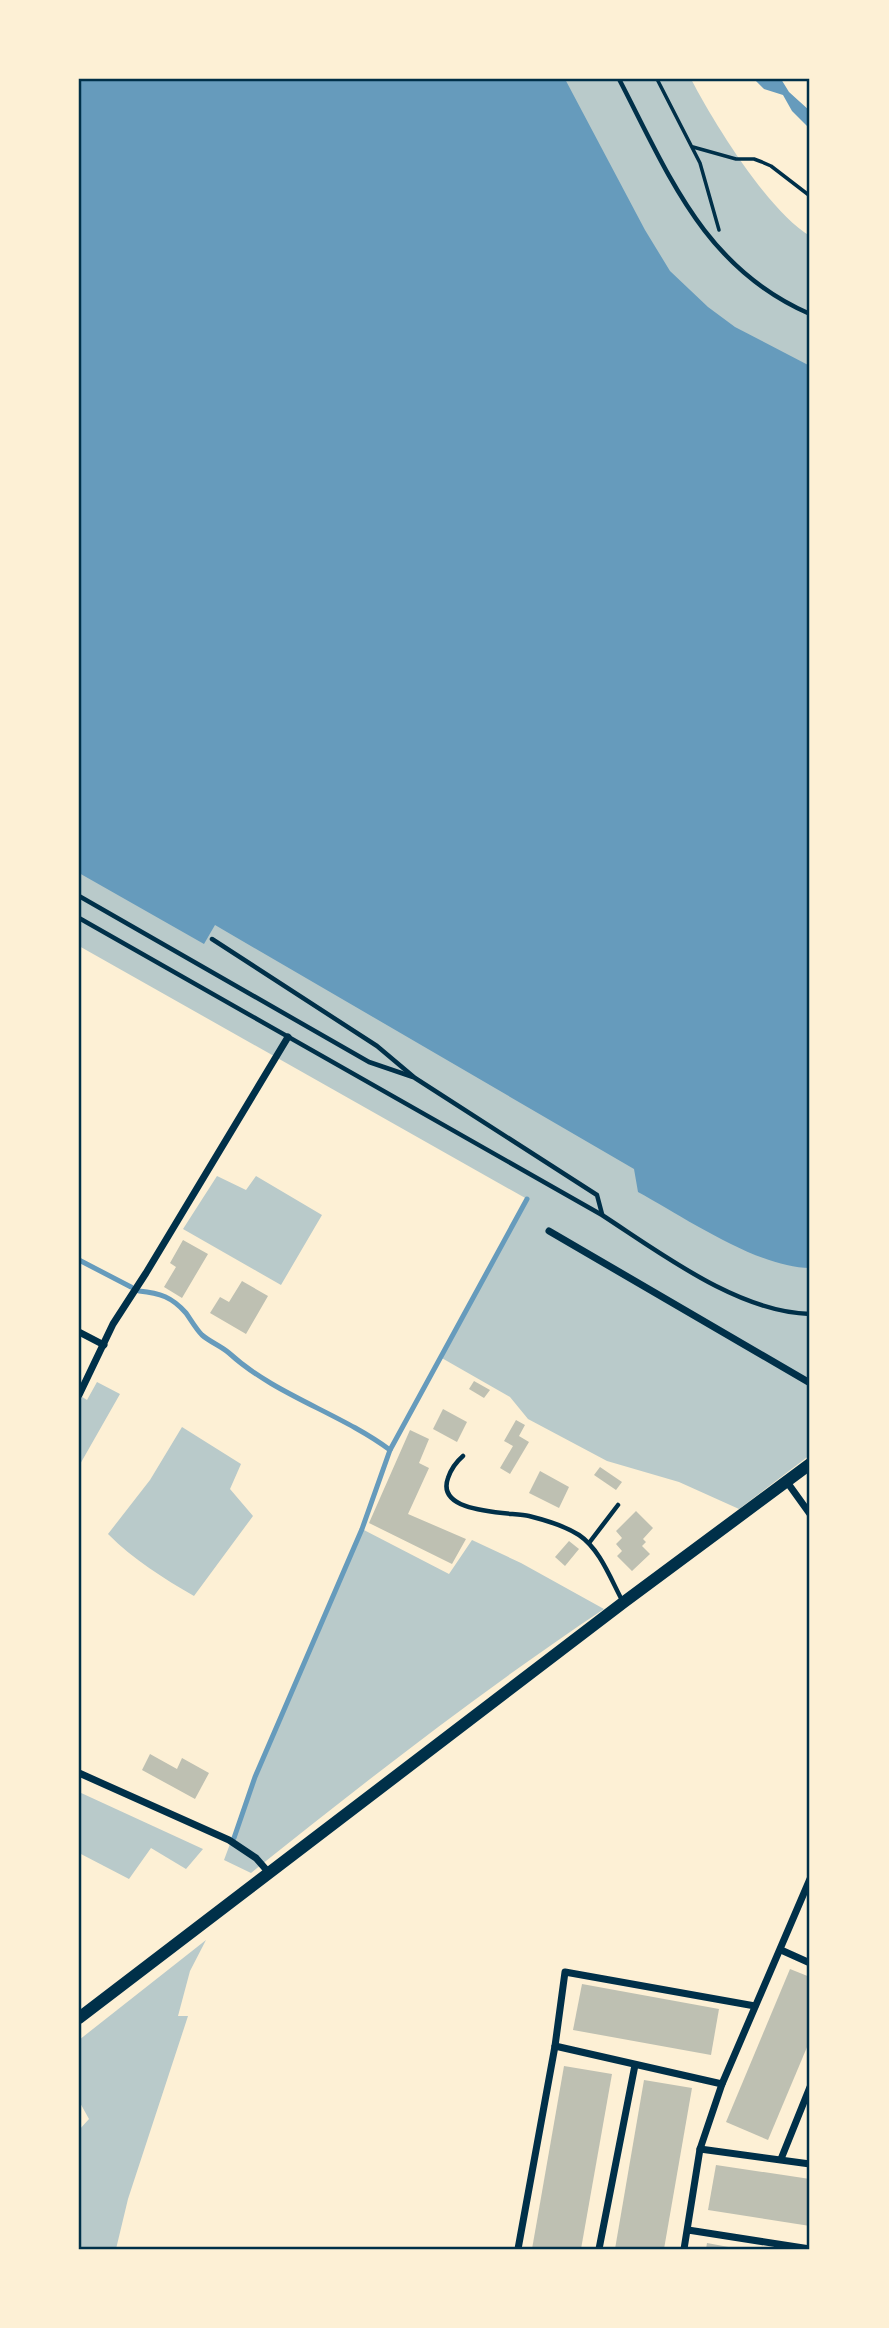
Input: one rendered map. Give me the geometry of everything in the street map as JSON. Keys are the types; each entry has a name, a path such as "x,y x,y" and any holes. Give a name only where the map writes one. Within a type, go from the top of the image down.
{"main road":[{"path":"79,2018 624,1602 810,1464"}],"street":[{"path":"79,1395 113,1324 288,1037"},
{"path":"549,1231 810,1383"},
{"path":"79,1332 104,1345"},
{"path":"786,1482 810,1514"},
{"path":"79,1773 229,1840 256,1858 270,1874"},
{"path":"684,2249 700,2149 722,2084 810,1879"},
{"path":"781,1950 810,1963"},
{"path":"518,2249 555,2046 565,1972 755,2006"},
{"path":"555,2046 722,2084"},
{"path":"599,2249 635,2065"},
{"path":"781,2159 810,2087"},
{"path":"700,2149 810,2164"},
{"path":"688,2230 810,2249"}],"lane":[{"path":"619,79 670,178 698,223 725,256 765,291 810,314"},
{"path":"79,896 369,1062 415,1078"},
{"path":"79,918 602,1215 668,1258 749,1302 788,1313 810,1314"},
{"path":"212,939 377,1046 415,1078 597,1195 602,1215"},
{"path":"463,1456 456,1462 446,1485 449,1495 459,1504 492,1512 528,1516 579,1535 589,1543 624,1602"},
{"path":"589,1543 618,1505"}],"path":[{"path":"657,79 700,163 725,256"},
{"path":"693,147 736,159 762,162 810,196"}],"shaded area":[{"path":"79,79 691,79 743,165 777,207 810,236 810,1455 739,1509 679,1482 607,1461 528,1419 510,1397 440,1357 527,1199 79,946"},
{"path":"217,1176 246,1190 256,1176 322,1215 281,1285 183,1229"},
{"path":"97,1382 120,1394 79,1466 79,1395 87,1400"},
{"path":"182,1427 241,1464 230,1489 253,1516 194,1596 149,1568 108,1534 150,1480"},
{"path":"362,1529 449,1574 472,1540 521,1563 604,1609 424,1737 251,1873 224,1860 255,1777"},
{"path":"79,1792 203,1849 186,1869 151,1848 129,1879 79,1853"},
{"path":"206,1940 190,1971 178,2016 188,2016 128,2199 116,2249 79,2249 79,2130 89,2119 79,2101 79,2040"}],"water":[{"path":"79,79 565,79 645,230 670,271 708,307 735,327 810,366 810,1268 790,1266 745,1251 638,1192 634,1169 215,925 204,944 79,873"},
{"path":"754,79 781,79 789,92 810,111 810,129 792,111 783,95 764,89"}],"building":[{"path":"183,1240 208,1254 182,1298 164,1287 176,1267 170,1263"},
{"path":"242,1281 268,1296 246,1334 210,1313 220,1297 229,1302"},
{"path":"474,1381 490,1390 484,1398 469,1389"},
{"path":"443,1409 467,1422 457,1442 433,1429"},
{"path":"516,1420 525,1425 519,1436 529,1442 510,1474 500,1468 513,1446 504,1441"},
{"path":"410,1430 429,1439 419,1463 429,1468 408,1514 466,1539 452,1564 369,1523"},
{"path":"600,1467 622,1482 616,1490 594,1475"},
{"path":"540,1471 569,1487 559,1508 529,1493"},
{"path":"636,1511 653,1528 643,1539 646,1542 642,1546 650,1554 632,1571 617,1556 622,1551 616,1544 622,1538 616,1531"},
{"path":"569,1541 579,1549 565,1566 555,1557"},
{"path":"150,1754 177,1769 182,1758 209,1773 195,1799 142,1770"},
{"path":"790,1969 810,1977 810,2040 768,2140 726,2122"},
{"path":"582,1984 719,2009 711,2055 573,2030"},
{"path":"564,2066 612,2074 581,2249 532,2249"},
{"path":"644,2080 692,2088 664,2249 615,2249"},
{"path":"716,2165 810,2179 810,2226 708,2210"},
{"path":"707,2243 734,2248 734,2249 706,2249"}],"waterway":[{"path":"234,1838 255,1777 362,1529 390,1450 527,1199"},
{"path":"79,1260 131,1287"},
{"path":"139,1291 171,1300 186,1313 202,1335 247,1368 390,1450"}]}
